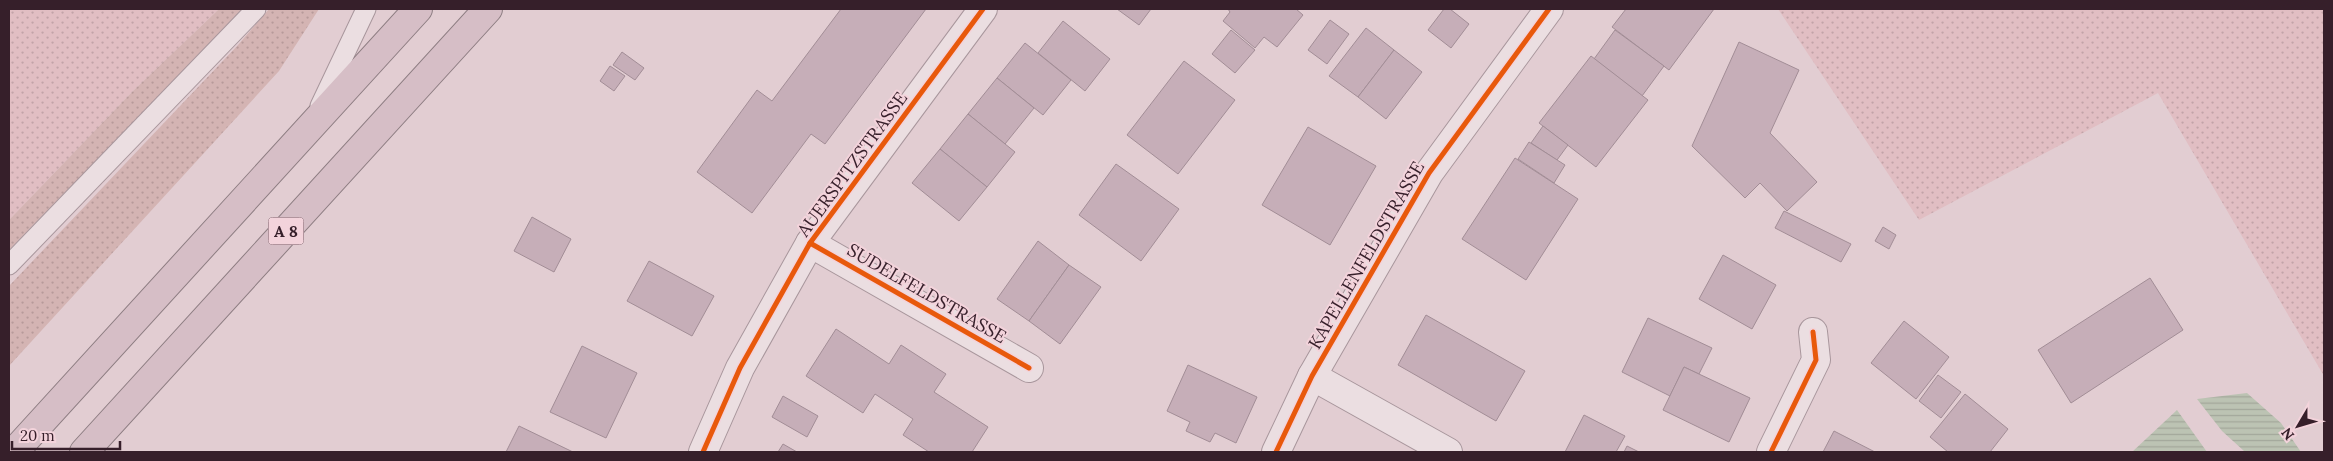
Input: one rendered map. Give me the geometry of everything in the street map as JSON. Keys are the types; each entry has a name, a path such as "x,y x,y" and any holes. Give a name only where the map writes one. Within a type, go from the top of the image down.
{"highway":[{"path":"14,452 418,9"},
{"name":"A 8","path":"84,452 488,9"}],"street":[{"name":"AUERSPITZSTRASSE","path":"703,452 740,368 810,243 983,9"},
{"name":"KAPELLENFELDSTRASSE","path":"1276,452 1312,376 1429,173 1549,9"},
{"name":"SUDELFELDSTRASSE","path":"810,243 1029,368"},
{"path":"1771,452 1816,360 1813,332"},
{"path":"1312,376 1448,452"}],"lane":[{"path":"9,265 256,9"},
{"path":"311,126 366,9"}],"shaded area":[{"path":"9,9 219,9 133,91 9,220"},
{"path":"219,9 244,9 9,250 9,220 133,91"},
{"path":"269,9 319,9 279,71 9,366 9,286 238,45"},
{"path":"1778,9 2324,9 2324,376 2158,93 1919,220"},
{"path":"2247,393 2281,423 2301,452 2234,452 2244,451 2222,431 2197,399"},
{"path":"2177,410 2207,452 2132,452"}],"building":[{"path":"841,9 926,9 825,144 811,134 752,213 697,172 757,90 772,101"},
{"path":"1117,9 1151,9 1139,25"},
{"path":"1228,9 1296,9 1303,15 1277,47 1264,37 1255,48 1223,21 1230,12"},
{"path":"1444,9 1450,9 1469,24 1451,48 1428,30"},
{"path":"1626,9 1714,9 1669,70 1612,27"},
{"path":"1330,20 1349,34 1327,64 1308,50"},
{"path":"1063,21 1110,59 1085,91 1038,53"},
{"path":"1366,28 1394,50 1358,97 1329,76"},
{"path":"1231,30 1255,50 1235,73 1212,54"},
{"path":"1615,30 1664,66 1642,96 1594,59"},
{"path":"1739,42 1799,70 1770,133 1817,182 1787,211 1760,183 1745,198 1692,146"},
{"path":"1025,43 1071,80 1043,115 997,78"},
{"path":"1394,50 1422,72 1386,119 1358,97"},
{"path":"622,52 644,68 635,80 613,65"},
{"path":"1591,56 1648,100 1596,167 1539,123"},
{"path":"1184,61 1235,100 1178,174 1127,135"},
{"path":"610,66 625,76 614,91 600,81"},
{"path":"997,78 1034,108 1005,144 968,114"},
{"path":"968,114 1015,152 987,187 940,149"},
{"path":"1543,126 1568,145 1557,160 1531,143"},
{"path":"1308,127 1376,166 1330,245 1262,205"},
{"path":"1529,142 1565,165 1554,183 1518,159"},
{"path":"940,149 987,187 959,221 912,183"},
{"path":"1515,158 1578,199 1526,280 1462,239"},
{"path":"1116,164 1179,209 1141,261 1079,215"},
{"path":"1784,211 1851,244 1841,262 1775,228"},
{"path":"532,217 571,239 554,272 514,251"},
{"path":"1883,227 1896,235 1889,249 1875,241"},
{"path":"1038,241 1069,265 1029,321 997,299"},
{"path":"1723,255 1776,285 1752,329 1699,299"},
{"path":"649,261 714,296 692,336 627,301"},
{"path":"1069,265 1101,287 1060,344 1029,321"},
{"path":"2150,278 2183,330 2071,403 2038,350"},
{"path":"1426,315 1525,371 1496,421 1398,365"},
{"path":"1648,318 1712,348 1699,374 1684,367 1670,396 1622,372"},
{"path":"1904,321 1949,357 1916,399 1871,363"},
{"path":"836,329 889,364 901,345 946,374 934,392 988,427 972,452 929,452 903,435 913,419 875,394 863,413 806,376"},
{"path":"582,346 637,373 606,438 550,412"},
{"path":"1188,365 1257,397 1236,443 1215,433 1210,442 1186,431 1190,422 1167,411"},
{"path":"1684,367 1750,398 1729,442 1663,410"},
{"path":"1938,375 1961,392 1941,418 1919,401"},
{"path":"1965,394 2008,429 1990,452 1948,452 1930,437"},
{"path":"783,396 818,416 807,437 772,417"},
{"path":"1584,415 1625,436 1616,452 1565,452"},
{"path":"519,426 573,452 506,452"},
{"path":"1834,431 1875,452 1823,452"},
{"path":"783,444 797,452 778,452"},
{"path":"1627,446 1639,452 1624,452"}],"cycle path":[{"path":"703,452 740,368 810,243 983,9"},
{"path":"1276,452 1312,376 1429,173 1549,9"},
{"path":"810,243 1029,368"},
{"path":"1771,452 1816,360 1813,332"}]}
